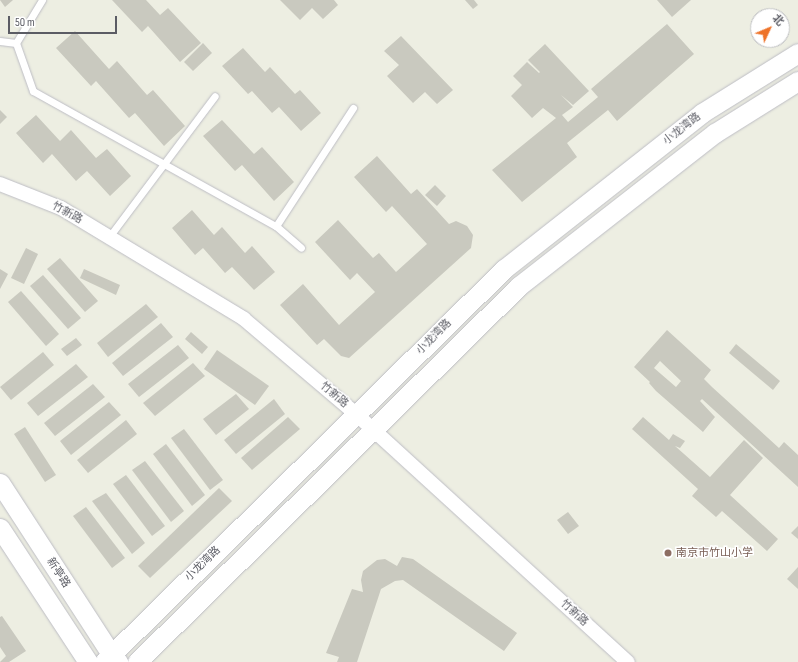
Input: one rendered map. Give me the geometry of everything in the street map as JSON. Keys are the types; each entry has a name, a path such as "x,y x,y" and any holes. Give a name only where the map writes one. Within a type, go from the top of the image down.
{"main road":[{"name":"小龙湾路","path":"111,659 356,414 504,269 702,113 798,53"},
{"path":"137,662 519,286 715,133 798,81"},
{"name":"新亭路","path":"0,483 111,659"},
{"path":"0,528 88,662"}],"street":[{"name":"竹新路","path":"0,184 60,208 244,319 374,430 628,662"}],"lane":[{"path":"16,43 42,0"},
{"path":"0,41 16,43"},
{"path":"16,43 33,91 276,226 301,248"},
{"path":"109,237 215,96"},
{"path":"276,226 353,108"}],"building":[{"path":"0,0 13,0 5,7"},
{"path":"112,0 146,0 160,15 168,8 201,43 180,62 148,26 142,32"},
{"path":"280,0 334,0 338,5 323,19 312,8 300,20"},
{"path":"465,0 474,0 478,5 473,9"},
{"path":"657,0 691,0 672,17"},
{"path":"667,24 694,54 617,121 608,110 567,143 577,157 522,202 492,170 556,118 543,108 532,118 511,96 522,85 513,76 527,62 539,73 540,72 528,60 545,44 589,91 573,105 561,95 573,107 562,115 568,122 598,97 591,89"},
{"path":"75,31 109,69 117,61 147,95 153,90 185,126 164,146 135,113 129,118 96,81 91,86 56,48"},
{"path":"401,36 453,90 437,104 425,92 413,103 387,76 399,65 384,51"},
{"path":"203,43 212,53 193,71 184,62"},
{"path":"243,48 265,72 270,67 295,94 300,90 321,113 301,131 279,107 272,113 252,91 248,94 222,66"},
{"path":"0,110 7,117 0,124"},
{"path":"36,115 60,141 71,130 96,158 107,149 131,176 110,196 87,171 76,181 52,154 43,163 16,133"},
{"path":"222,120 254,154 262,147 294,182 274,201 242,165 235,171 203,136"},
{"path":"377,156 411,194 417,189 449,224 456,221 467,226 473,235 471,248 349,358 341,356 324,339 317,345 280,305 303,284 339,325 375,292 357,273 350,280 315,242 338,220 373,258 379,253 396,272 427,244 392,206 386,212 354,177"},
{"path":"435,185 446,196 437,206 425,195"},
{"path":"192,210 214,235 222,227 245,253 252,246 275,272 254,290 232,267 225,273 203,248 195,255 172,228"},
{"path":"26,248 38,254 24,284 11,278"},
{"path":"60,258 98,301 85,312 47,269"},
{"path":"0,269 8,274 0,289"},
{"path":"84,269 120,285 116,295 80,278"},
{"path":"43,275 81,318 68,329 30,286"},
{"path":"21,291 59,334 46,346 8,302"},
{"path":"146,304 158,317 108,357 97,343"},
{"path":"161,323 173,337 123,376 112,363"},
{"path":"667,330 711,370 704,379 712,387 779,448 784,442 798,455 798,487 702,399 700,401 715,417 703,432 656,391 649,383 650,382 634,367","holes":["660,361 681,381 676,387 654,368"]},
{"path":"191,332 208,347 202,354 185,339"},
{"path":"76,338 82,345 67,356 61,349"},
{"path":"736,344 780,381 773,390 729,353"},
{"path":"178,345 189,358 139,397 128,384"},
{"path":"217,350 269,386 255,405 204,369"},
{"path":"43,352 54,365 11,400 0,387"},
{"path":"193,363 205,376 155,416 143,403"},
{"path":"76,364 88,377 38,416 27,403"},
{"path":"93,384 105,397 55,436 44,423"},
{"path":"236,394 249,409 216,435 203,419"},
{"path":"274,399 285,414 236,454 224,440"},
{"path":"109,402 121,415 71,455 60,441"},
{"path":"288,417 300,429 252,470 241,458"},
{"path":"643,417 669,440 673,434 685,441 680,448 675,446 710,477 744,440 763,458 730,495 778,539 767,551 722,511 716,517 692,496 698,489 632,429"},
{"path":"126,420 137,434 88,473 77,460"},
{"path":"25,427 56,475 45,482 14,434"},
{"path":"184,429 223,480 210,490 171,438"},
{"path":"166,444 205,495 192,506 153,454"},
{"path":"145,461 184,511 171,522 132,470"},
{"path":"126,475 165,526 152,536 113,484"},
{"path":"219,488 232,501 150,578 138,566"},
{"path":"106,493 145,543 132,554 92,501"},
{"path":"86,507 125,558 112,568 73,516"},
{"path":"568,512 579,526 568,534 557,520"},
{"path":"798,526 798,539 791,533"},
{"path":"402,557 413,559 517,633 504,651 403,580 395,581 381,589 357,662 337,662 339,657 326,653 352,589 363,592 361,580 363,571 377,560 385,559 397,566"},
{"path":"798,567 798,589 787,579"},
{"path":"2,616 26,651 9,662 0,662 6,656 0,647 0,617"}],"place":[{"name":"南京市竹山小学","path":"668,553"}]}
